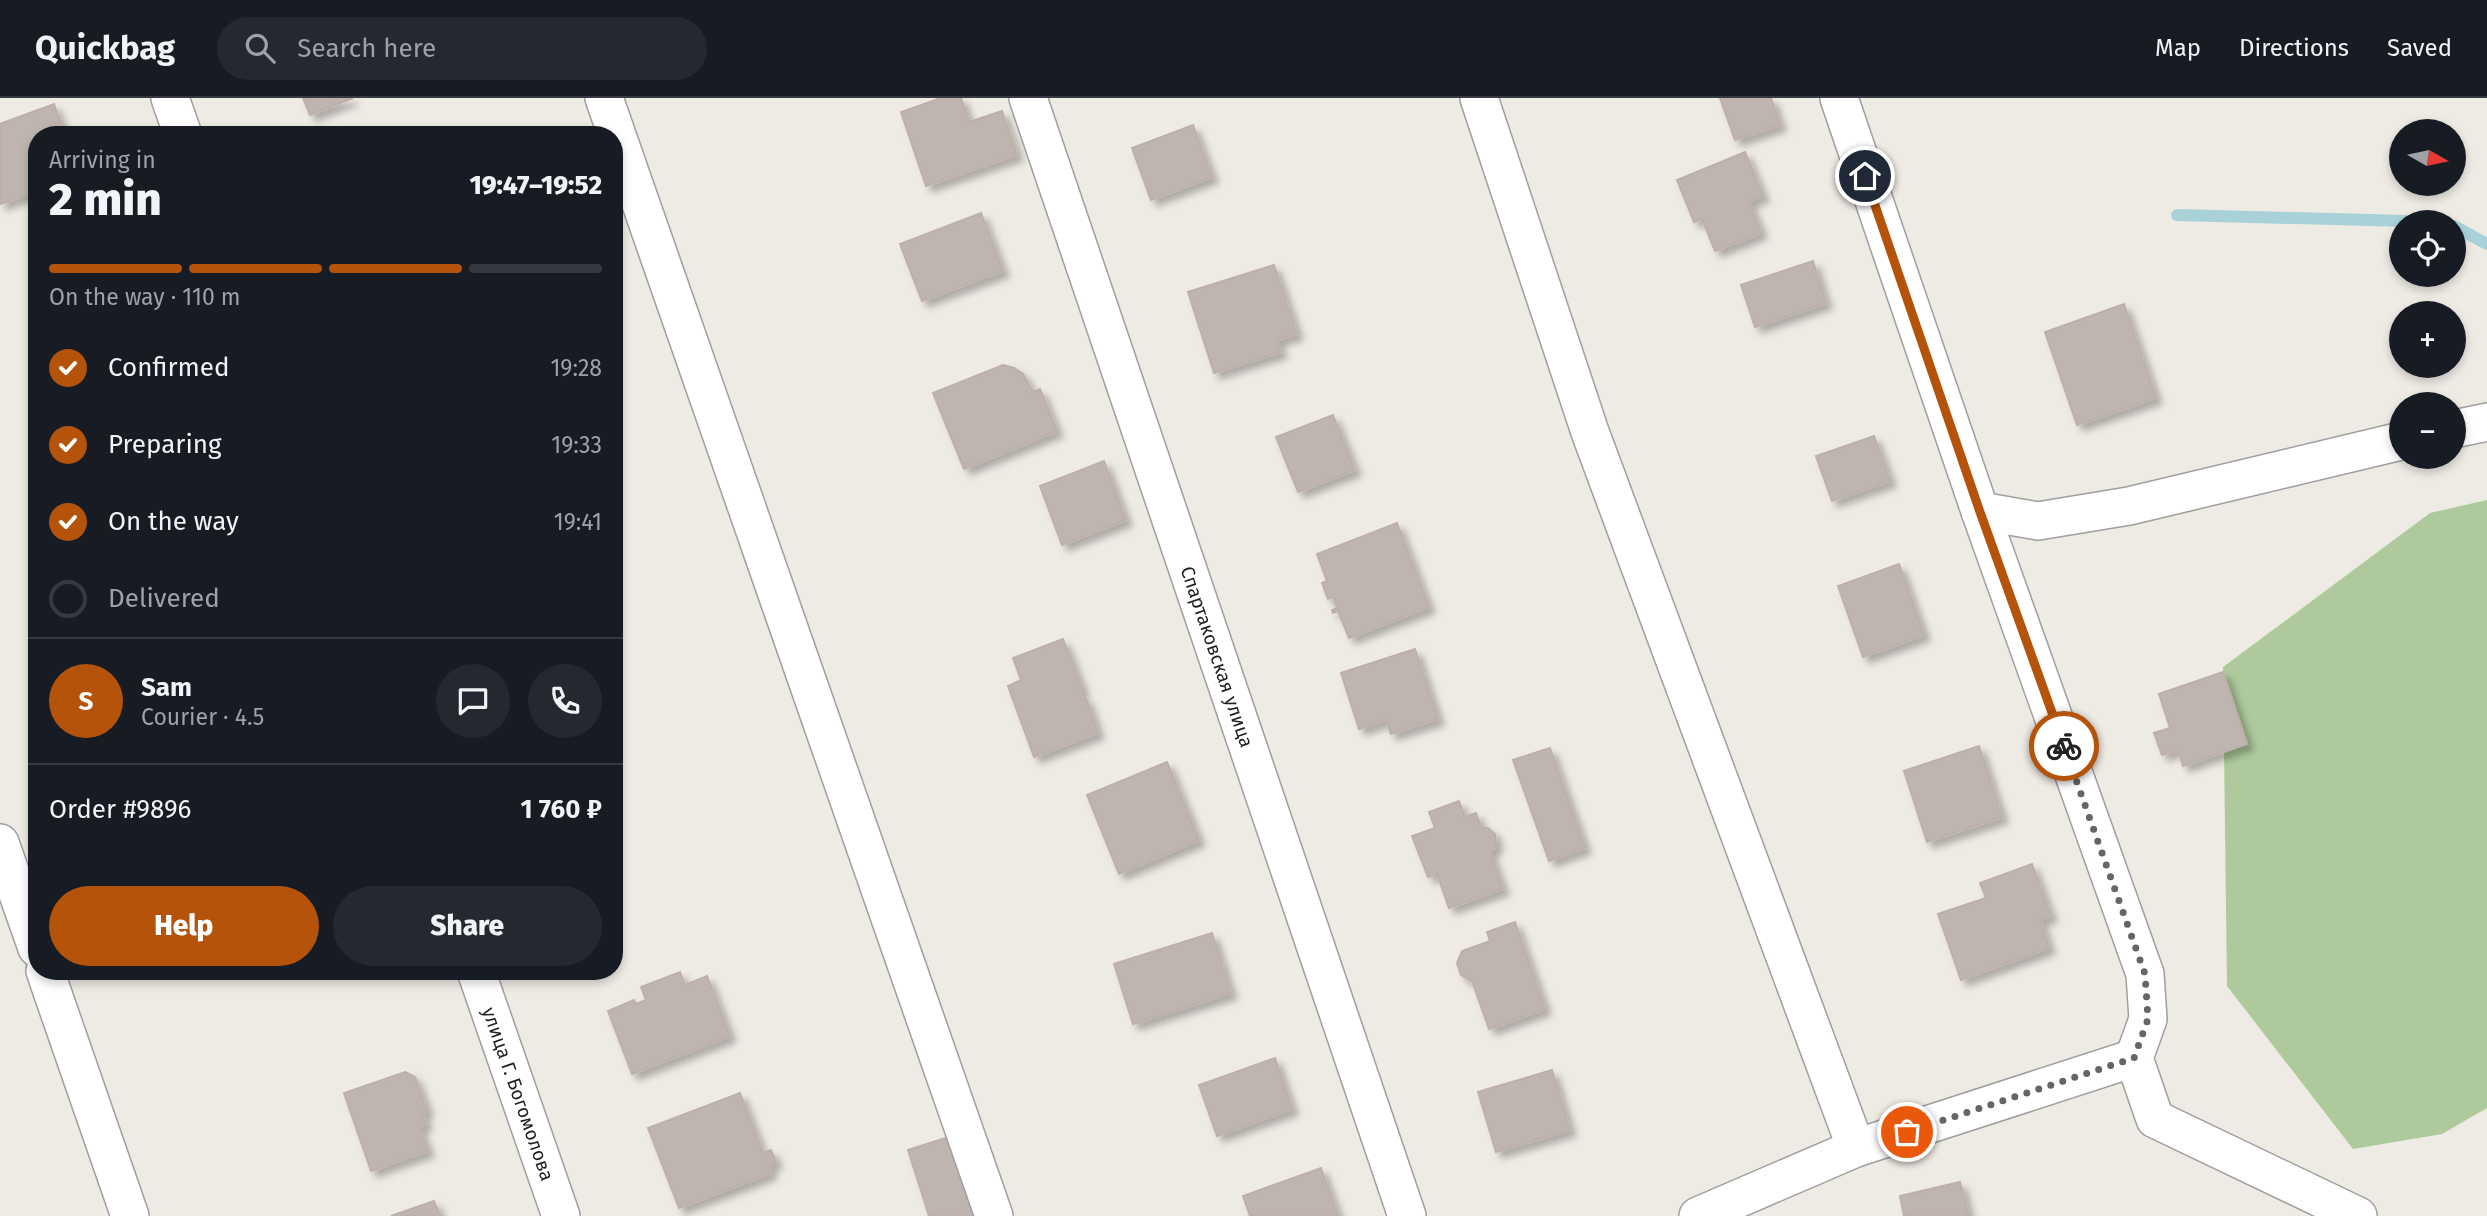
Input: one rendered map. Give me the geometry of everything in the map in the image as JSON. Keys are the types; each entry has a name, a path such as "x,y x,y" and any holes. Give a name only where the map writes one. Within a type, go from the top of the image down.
{"street":[{"path":"170,98 180,126"},
{"path":"604,98 614,126"},
{"name":"Спартаковская улица","path":"1028,98 1407,1216"},
{"path":"1479,98 1590,432 1856,1148"},
{"path":"1839,98 1980,512 2145,974 2148,1019 2134,1058 2155,1119 2358,1216"},
{"path":"623,152 994,1216"},
{"path":"2466,426 2487,422"},
{"path":"1980,512 2038,522 2129,506 2389,444"},
{"path":"0,843 28,922"},
{"path":"48,980 130,1216"},
{"name":"улица Г. Богомолова","path":"478,980 561,1216"},
{"path":"1698,1216 1856,1148 2134,1058"}],"green space":[{"path":"2487,500 2487,1108 2442,1134 2353,1149 2227,986 2223,667 2430,513"}],"building":[{"path":"303,98 353,98 310,115"},
{"path":"941,98 961,98 969,122 1002,111 1017,155 926,186 901,112"},
{"path":"1720,98 1771,98 1780,125 1735,140"},
{"path":"54,104 62,126 28,126 28,194 0,204 0,124"},
{"path":"1193,125 1212,177 1151,200 1132,148"},
{"path":"1745,152 1763,196 1749,201 1761,233 1715,251 1702,219 1694,222 1677,180"},
{"path":"981,213 1003,271 922,301 900,244"},
{"path":"1813,261 1826,303 1755,327 1741,285"},
{"path":"1274,265 1297,334 1277,340 1281,352 1214,373 1188,292"},
{"path":"2124,304 2156,398 2077,425 2045,332"},
{"path":"1003,365 1023,374 1033,392 1040,389 1057,431 964,469 933,393"},
{"path":"1333,415 1355,470 1298,492 1276,437"},
{"path":"1874,436 1890,481 1832,501 1816,456"},
{"path":"1104,461 1126,520 1062,545 1040,486"},
{"path":"1397,523 1429,607 1349,638 1338,611 1333,613 1332,610 1337,608 1333,597 1328,599 1322,583 1327,581 1317,554"},
{"path":"1899,564 1924,635 1863,657 1838,586"},
{"path":"1063,639 1083,690 1079,691 1082,699 1086,698 1098,733 1034,757 1008,686 1021,680 1013,658"},
{"path":"1415,649 1438,719 1391,734 1386,720 1359,729 1341,673"},
{"path":"2223,672 2247,744 2183,766 2178,750 2162,755 2154,733 2170,728 2159,694"},
{"path":"1979,746 2002,817 1927,842 1904,771"},
{"path":"1550,748 1585,848 1549,861 1513,760"},
{"path":"1167,762 1199,840 1119,874 1087,795"},
{"path":"1459,801 1465,817 1476,813 1481,827 1488,828 1495,834 1496,846 1490,853 1503,889 1449,908 1437,874 1428,877 1412,836 1435,828 1429,812"},
{"path":"2032,864 2051,916 2040,920 2049,948 1961,980 1938,914 1986,898 1980,883"},
{"path":"1515,922 1545,1009 1489,1029 1472,981 1461,975 1457,963 1462,951 1490,941 1487,932"},
{"path":"1212,933 1231,993 1133,1024 1114,964"},
{"path":"680,972 685,985 707,976 730,1036 632,1074 608,1011 634,1000 636,1004 646,1000 641,987"},
{"path":"1275,1058 1292,1109 1217,1136 1199,1085"},
{"path":"1552,1070 1570,1130 1496,1152 1478,1092"},
{"path":"405,1072 415,1077 427,1111 422,1113 426,1124 419,1127 428,1151 371,1171 344,1093"},
{"path":"740,1093 763,1153 771,1150 776,1162 768,1166 771,1173 679,1208 648,1128"},
{"path":"958,1134 984,1216 929,1216 908,1150"},
{"path":"1321,1168 1338,1216 1250,1216 1243,1196"},
{"path":"1960,1182 1968,1213 1959,1216 1904,1216 1900,1196"},
{"path":"434,1201 440,1216 391,1216"}],"waterway":[{"path":"2177,215 2389,221"},
{"path":"2466,233 2487,244"}],"way so far":[{"path":"1907,1132 2134,1058 2148,1019 2145,974 2064,746"}],"route":[{"path":"1865,176 1980,512 2064,746"}]}
